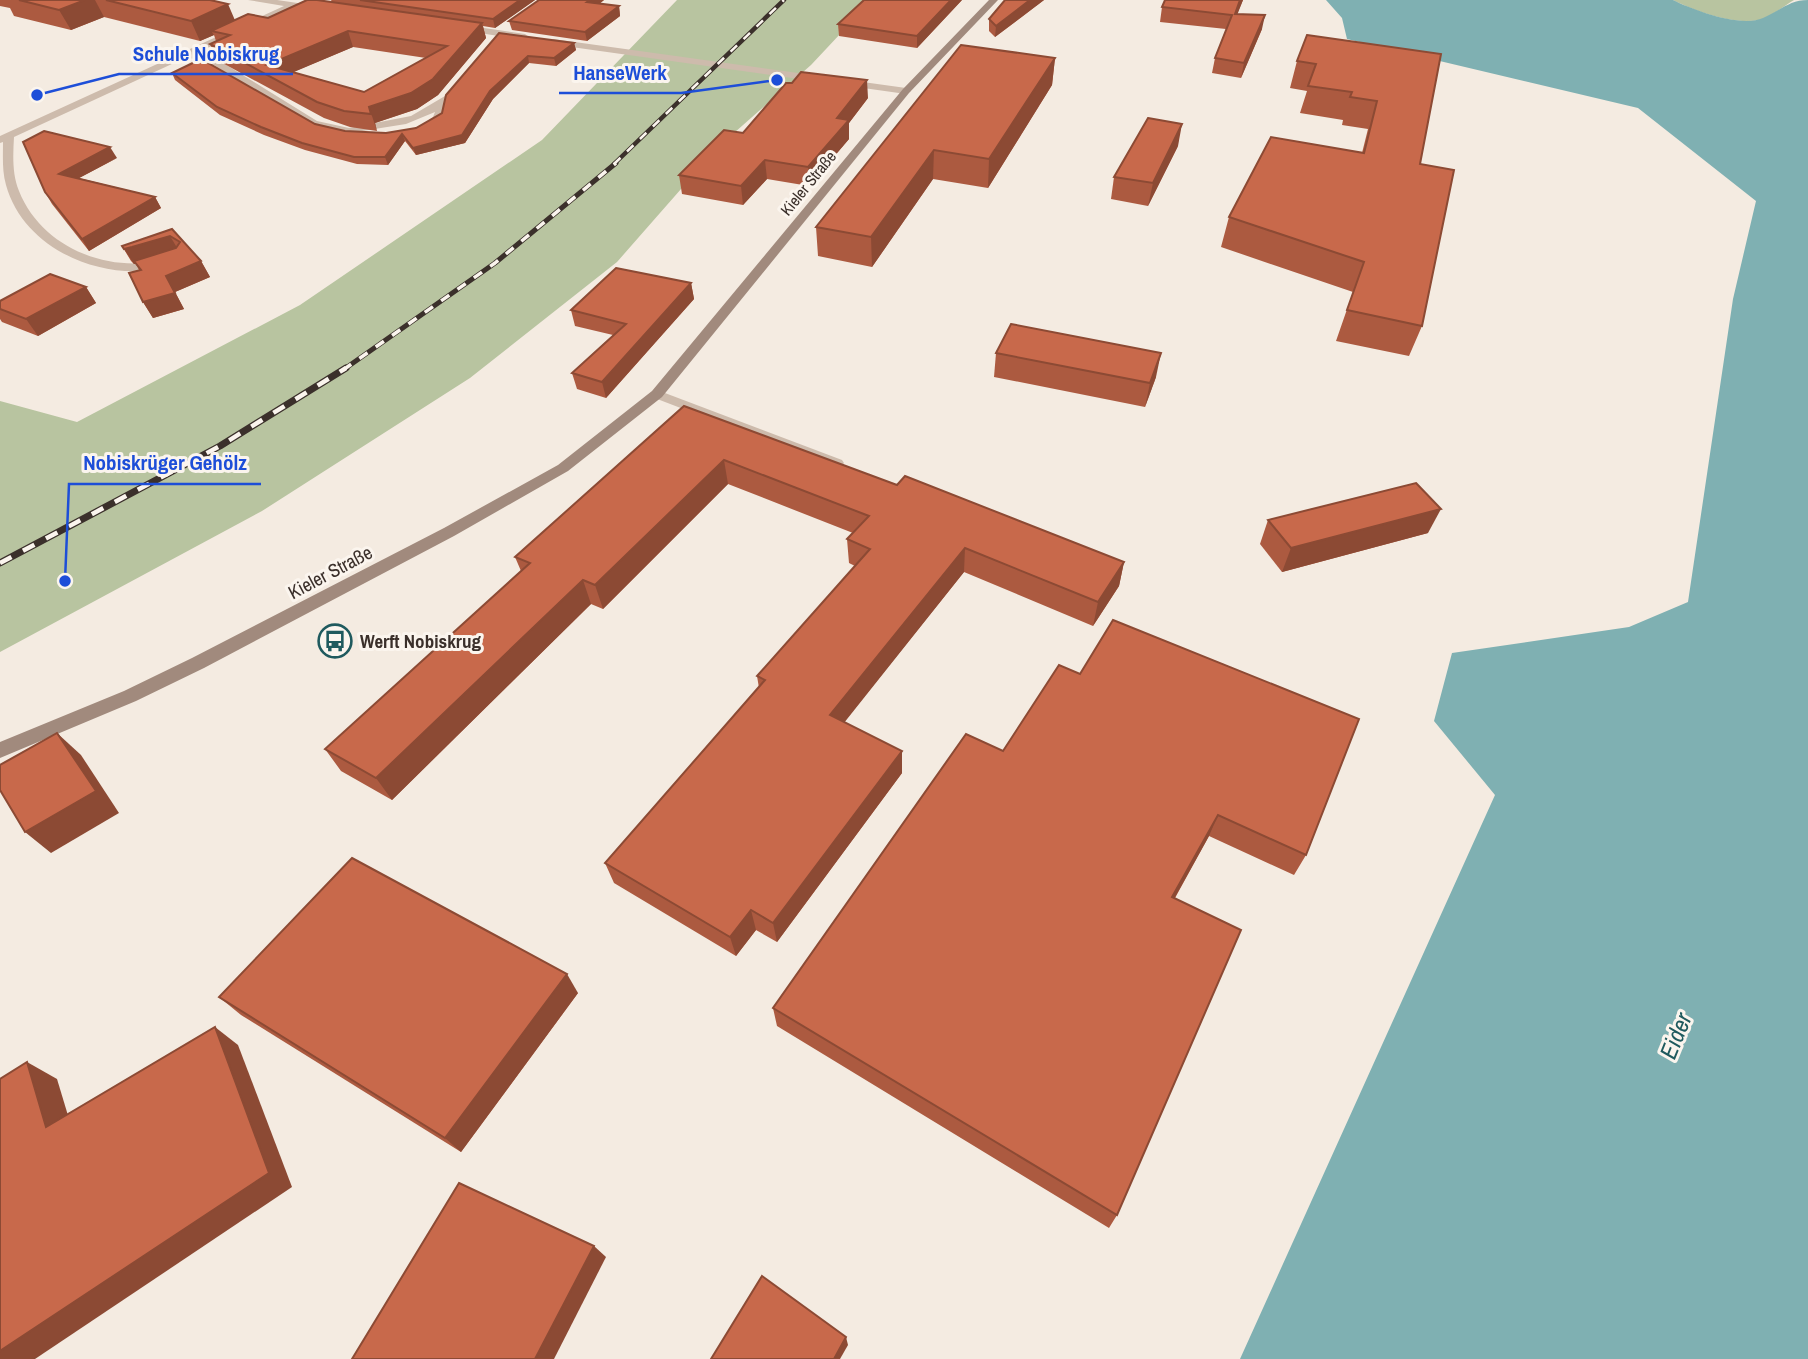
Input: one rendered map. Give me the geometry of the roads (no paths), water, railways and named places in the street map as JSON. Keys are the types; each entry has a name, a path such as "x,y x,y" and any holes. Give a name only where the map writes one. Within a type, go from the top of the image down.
{"main road":[{"name":"Kieler Straße","path":"0,750 187,668 449,532 563,468 657,394 906,91 993,0"}],"street":[{"path":"252,0 300,2 337,10"},
{"path":"173,260 139,271 104,267 64,247 37,226 17,199 7,171 5,137 300,2"},
{"path":"491,43 509,26"},
{"path":"458,27 615,53 906,91"},
{"path":"187,54 217,63 314,123 362,136 401,134 426,127 438,118 442,103 450,93"},
{"path":"657,394 845,466"}],"water":[{"name":"Eider","path":"1326,0 1673,0 1704,13 1754,21 1790,4 1808,0 1808,1359 1240,1359 1495,795 1434,721 1452,653 1629,627 1688,602 1733,299 1756,201 1638,108 1347,39 1342,18"}],"railway":[{"path":"614,164 784,0"},
{"path":"345,369 495,263 616,163"},
{"path":"0,563 220,446 345,369"}],"place":[{"name":"HanseWerk","path":"777,80"},
{"name":"Schule Nobiskrug","path":"37,95"},
{"name":"Nobiskrüger Gehölz","path":"65,581"},
{"name":"Werft Nobiskrug","path":"335,641"}]}
